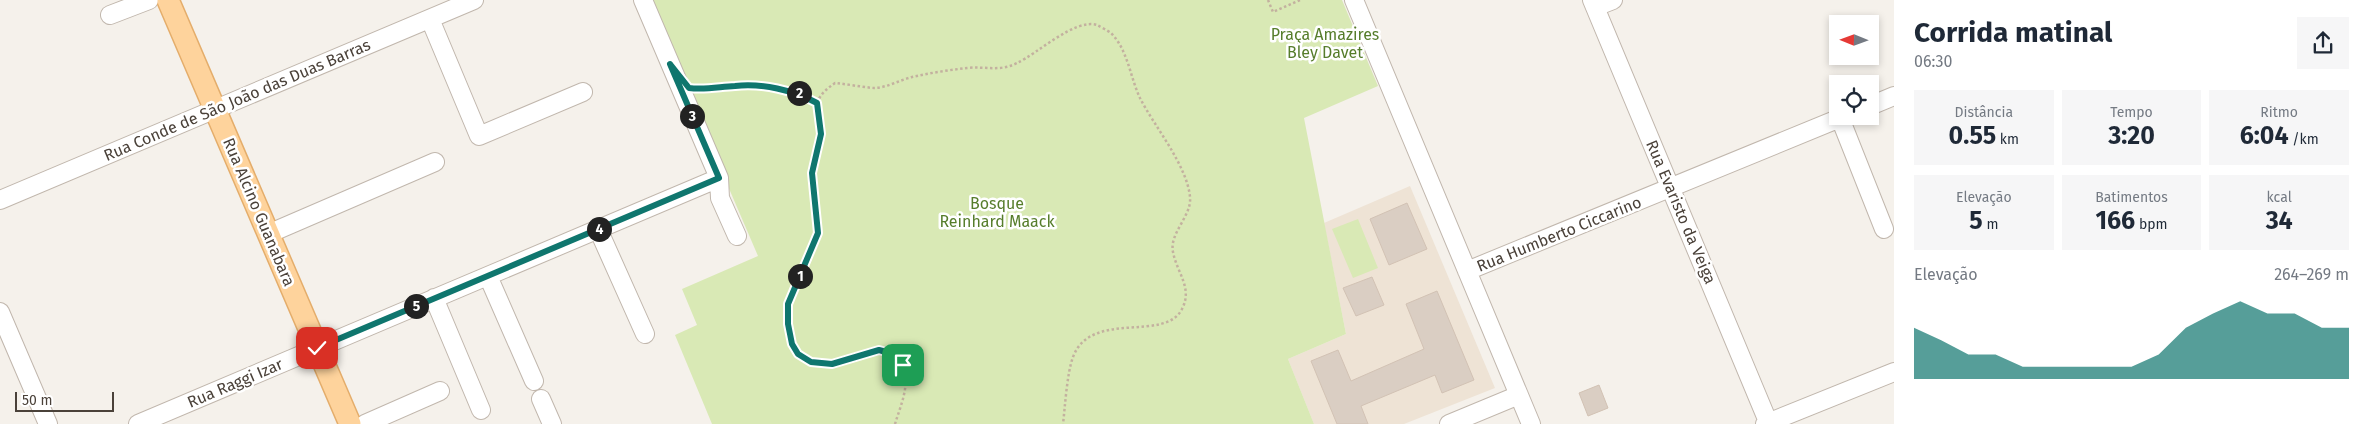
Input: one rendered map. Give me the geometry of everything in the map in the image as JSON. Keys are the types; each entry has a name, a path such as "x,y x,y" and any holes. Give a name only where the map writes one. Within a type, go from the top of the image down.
{"main road":[{"name":"Rua Alcino Guanabara","path":"168,0 350,424"}],"street":[{"path":"110,15 149,0"},
{"name":"Rua Conde de São João das Duas Barras","path":"0,200 474,0"},
{"path":"643,0 719,178 720,198 737,236"},
{"path":"1354,0 1531,424"},
{"path":"1594,4 1613,0"},
{"name":"Rua Evaristo da Veiga","path":"1594,4 1767,423"},
{"path":"430,19 479,136 583,92"},
{"path":"1879,102 1894,96"},
{"name":"Rua Humberto Ciccarino","path":"1467,272 1829,123"},
{"path":"1846,125 1884,229"},
{"path":"268,234 435,162"},
{"name":"Rua Raggi Izar","path":"138,424 719,178"},
{"path":"598,229 646,334"},
{"path":"488,276 534,381"},
{"path":"434,298 481,410"},
{"path":"0,312 48,424"},
{"path":"1767,423 1894,372"},
{"path":"365,424 440,391"},
{"path":"1449,424 1519,395"},
{"path":"541,399 552,424"}],"path":[{"path":"1268,0 1273,12 1300,0"},
{"path":"895,424 906,379 903,365 893,354 879,350 832,364 825,364 811,362 798,354 792,344 788,324 788,304 818,233 812,173 821,134 817,103 821,93 835,83 876,88 911,77 968,68 996,70 1016,64 1080,25 1096,25 1111,34 1127,59 1140,98 1186,180 1191,198 1173,243 1173,251 1187,291 1182,310 1171,320 1157,326 1112,328 1086,340 1073,357 1063,424"},
{"path":"689,88 704,90 737,86 784,90 800,93 817,103"}],"shaded area":[{"path":"1410,186 1495,388 1404,424 1314,424 1288,359 1346,334 1324,223"}],"green space":[{"name":"Bosque Reinhard Maack","path":"648,0 1342,0 1378,86 1304,118 1346,334 1288,359 1314,424 712,424 675,335 697,325 682,289 758,256"},
{"path":"1358,219 1378,268 1353,278 1332,229"}],"building":[{"path":"1407,203 1427,249 1389,265 1370,219"},
{"path":"1372,277 1384,305 1356,316 1343,288"},
{"path":"1437,291 1474,380 1442,393 1435,375 1361,406 1368,424 1337,424 1311,361 1338,350 1351,381 1424,349 1406,304"},
{"path":"1599,385 1608,408 1588,416 1579,393"}],"route":[{"path":"317,348 719,178 670,64 689,88 704,90 737,86 784,90 800,93 817,103 821,134 812,173 818,233 788,304 788,324 792,344 798,354 811,362 832,364 879,350 893,354 903,365"}],"park label":[{"name":"Praça Amazires Bley Davet","path":"1325,43"}]}
